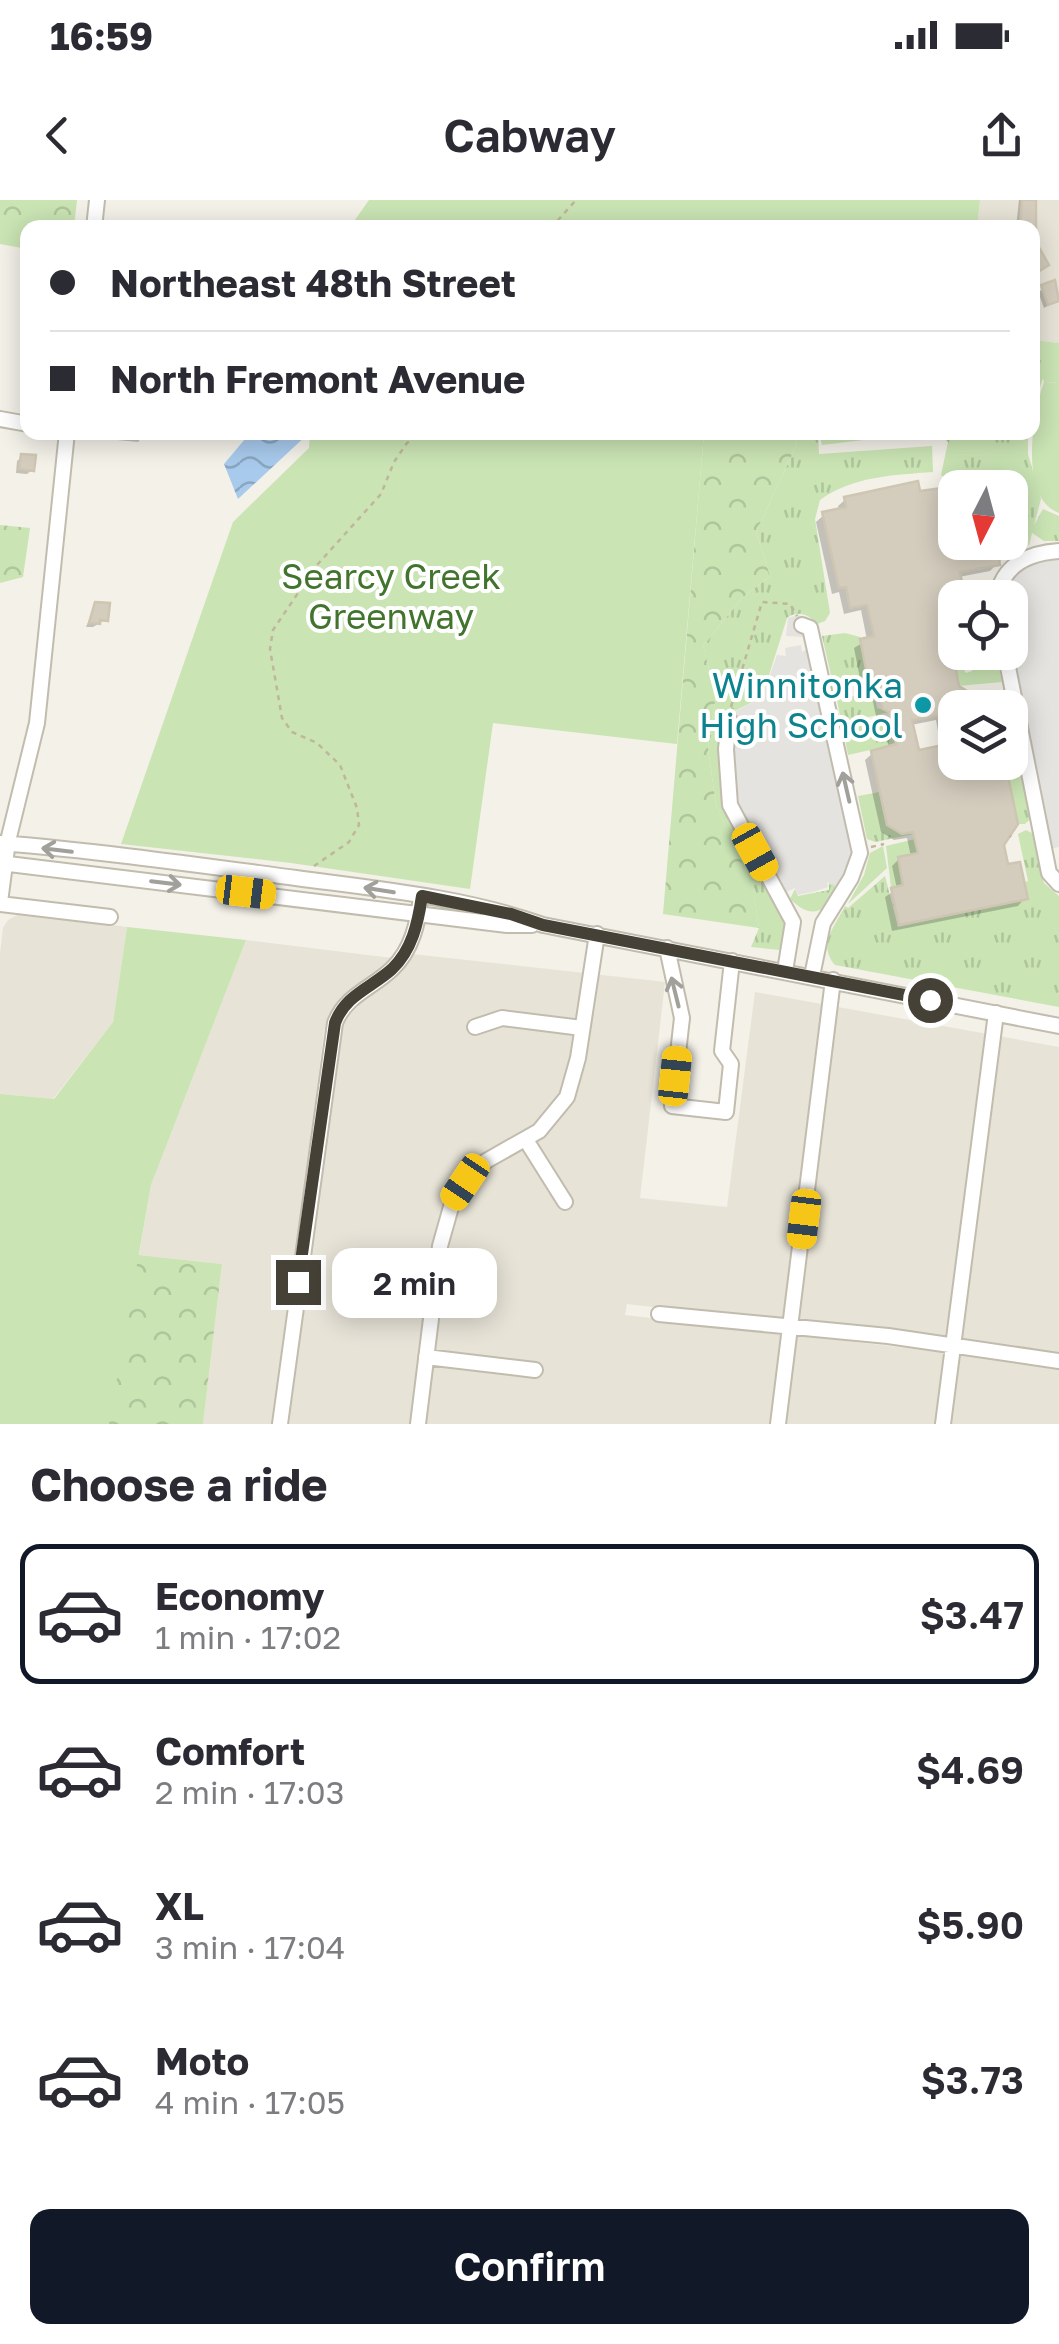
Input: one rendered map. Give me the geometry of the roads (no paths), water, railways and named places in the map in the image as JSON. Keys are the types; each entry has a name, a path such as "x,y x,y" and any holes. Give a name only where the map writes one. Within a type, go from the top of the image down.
{"street":[{"path":"66,440 37,724 4,844 0,903 110,917"},
{"path":"1002,580 1018,562 1041,552 1059,551"},
{"path":"802,624 810,628 860,853 851,878 823,923 812,976"},
{"path":"1009,670 1048,873 1059,884"},
{"path":"729,719 726,750 730,806 794,922 785,971"},
{"path":"4,844 422,896 511,914 543,925 1059,1026"},
{"path":"2,863 507,926 543,925"},
{"path":"211,888 212,868"},
{"path":"280,1424 335,1023 350,998 380,979 401,959 414,933 422,896"},
{"path":"794,922 823,923"},
{"path":"418,1424 440,1246 453,1200 486,1161 539,1131 567,1097 578,1058 598,934"},
{"path":"667,948 682,1018 672,1106 726,1112 732,1064 722,1051 732,961"},
{"path":"778,1424 833,980"},
{"path":"943,1424 996,1013"},
{"path":"475,1027 502,1018 582,1028"},
{"path":"526,1140 565,1202"},
{"path":"660,1314 888,1336 1059,1361"},
{"path":"426,1357 535,1370"}],"water":[{"path":"244,440 301,440 238,499 224,464"}],"place":[{"name":"Winnitonka High School","path":"923,705"}],"park label":[{"name":"Searcy Creek Greenway","path":"391,596"}]}
